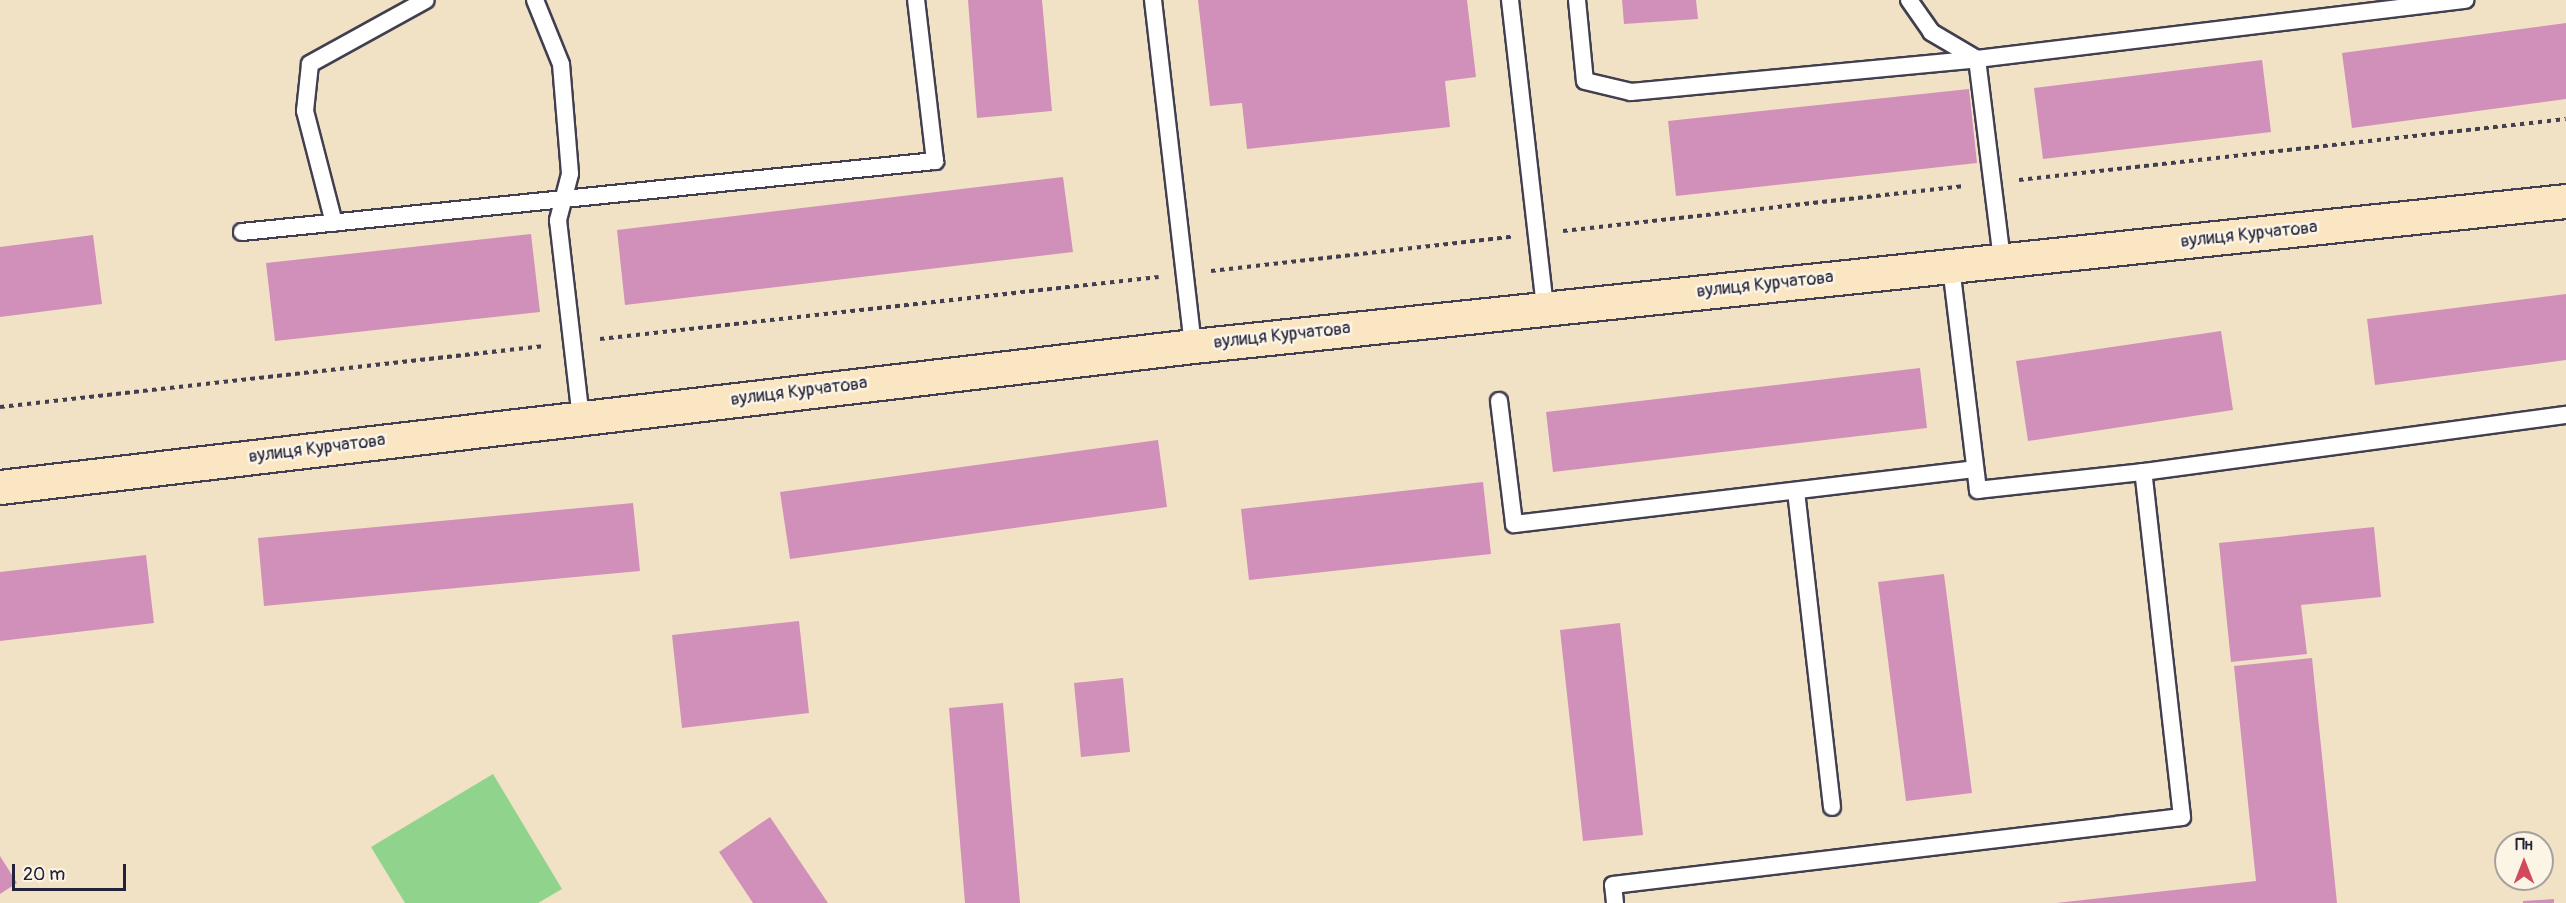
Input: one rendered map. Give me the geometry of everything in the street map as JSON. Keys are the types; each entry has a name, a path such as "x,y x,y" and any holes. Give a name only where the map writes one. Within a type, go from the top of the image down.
{"main road":[{"name":"вулиця Курчатова","path":"0,487 1193,346 2566,201"}],"lane":[{"path":"334,223 305,111 310,64 426,0"},
{"path":"535,0 561,64 570,174 558,220 581,418"},
{"path":"242,232 563,201 935,160 916,0"},
{"path":"1153,0 1193,346"},
{"path":"1510,0 1545,309"},
{"path":"1577,0 1585,81 1631,92 1977,59 2465,0"},
{"path":"1910,0 1931,32 1977,59"},
{"path":"1977,59 2002,261"},
{"path":"1951,266 1978,490 2143,472 2566,415"},
{"path":"1499,401 1514,524 1975,469"},
{"path":"1615,903 1613,885 2181,817 2143,472"},
{"path":"1796,490 1832,807"}],"path":[{"path":"0,407 2566,119"}],"green space":[{"path":"493,774 562,889 538,903 405,903 371,847"}],"building":[{"path":"968,0 1042,0 1052,111 977,118"},
{"path":"1198,0 1467,0 1476,77 1445,81 1450,127 1247,149 1242,103 1210,106"},
{"path":"1622,0 1696,0 1698,19 1624,24"},
{"path":"2566,23 2566,99 2352,128 2342,53"},
{"path":"2262,60 2271,132 2043,159 2034,88"},
{"path":"1969,89 1977,163 1676,196 1668,121"},
{"path":"1063,177 1073,252 625,305 617,230"},
{"path":"531,234 540,312 275,341 266,263"},
{"path":"93,235 102,304 0,317 0,247"},
{"path":"2566,294 2566,360 2375,385 2367,319"},
{"path":"2221,331 2233,410 2028,441 2016,361"},
{"path":"1920,368 1927,428 1553,472 1546,412"},
{"path":"1158,440 1167,507 790,559 780,492"},
{"path":"1483,482 1491,554 1249,580 1241,509"},
{"path":"633,503 640,571 264,606 258,538"},
{"path":"2374,527 2381,597 2301,605 2307,654 2231,662 2219,543"},
{"path":"146,555 154,623 0,641 0,572"},
{"path":"1944,574 1972,793 1906,801 1878,582"},
{"path":"799,621 809,713 682,728 672,635"},
{"path":"1620,623 1643,835 1583,841 1560,630"},
{"path":"2312,658 2337,903 2056,903 2256,881 2234,666"},
{"path":"1123,678 1130,752 1081,757 1074,683"},
{"path":"1003,703 1020,903 965,903 949,708"},
{"path":"770,817 828,903 753,903 719,852"},
{"path":"0,856 17,883 0,894"},
{"path":"2554,899 2554,903 2523,903 2523,901"}]}
